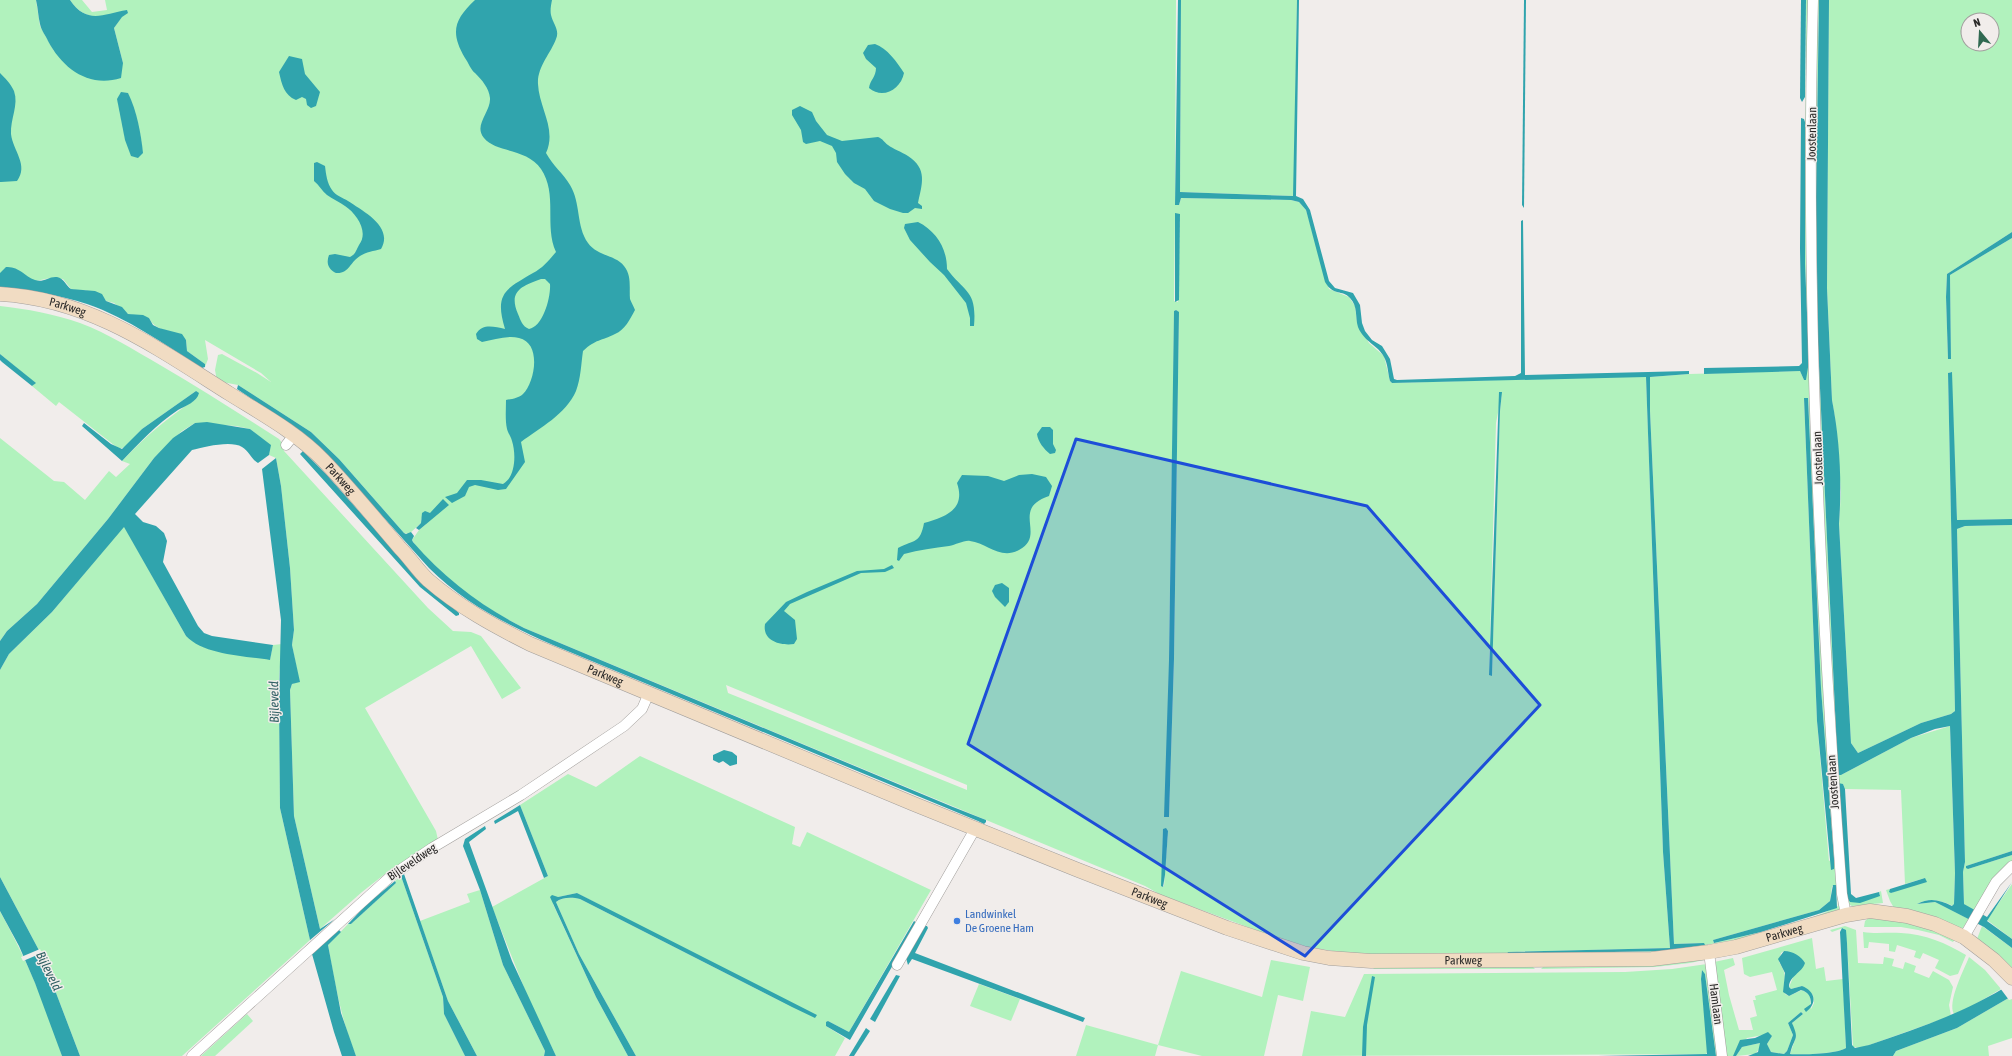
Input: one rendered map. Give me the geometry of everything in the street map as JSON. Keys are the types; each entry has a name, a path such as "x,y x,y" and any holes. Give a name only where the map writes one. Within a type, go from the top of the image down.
{"street":[{"name":"Joostenlaan","path":"1813,0 1811,223 1812,322 1828,709 1842,894 1846,915"},
{"name":"Parkweg","path":"0,294 63,305 93,314 131,332 178,360 290,440 322,459 428,579 458,604 491,624 530,644 975,829 1227,928 1303,953 1329,958 1371,961 1581,961 1652,959 1709,952 1736,947 1846,915 1870,911 1907,916 1968,932 1979,947 2011,977"},
{"name":"Bijleveldweg","path":"192,1056 391,876 432,848 521,796 624,726 642,709 650,693"},
{"path":"897,965 975,829"},
{"path":"1968,932 1996,882 2012,866"},
{"name":"Hamlaan","path":"1709,952 1722,1056"}],"highlighted area":[{"path":"1076,439 1367,506 1540,705 1305,956 968,744"}],"green space":[{"path":"0,0 36,0 40,26 54,51 123,63 114,28 122,16 123,11 100,17 87,15 75,7 70,0 82,0 92,12 107,10 105,0 1176,0 1175,204 1179,205 1181,198 1291,200 1299,202 1306,210 1329,289 1349,297 1355,306 1357,322 1369,343 1384,356 1390,381 1392,383 1646,376 1663,852 1670,948 1508,952 1581,953 1664,951 1704,943 1674,944 1650,411 1650,377 1689,374 1800,371 1804,380 1809,361 1805,264 1806,0 1819,0 1816,197 1818,345 1838,775 1841,775 1911,738 1950,726 1955,873 1954,904 1953,906 1944,902 1931,900 1917,904 1935,902 1969,919 1962,929 1894,908 1886,890 1890,889 1891,893 1925,878 1905,884 1901,790 1845,789 1843,784 1848,900 1880,895 1879,892 1881,891 1883,903 1852,906 1847,903 1841,910 1766,935 1705,945 1702,949 1671,953 1364,956 1296,945 1161,895 1145,886 524,628 474,599 451,581 422,553 412,540 419,530 426,524 421,518 421,523 409,534 404,533 339,459 311,432 238,385 217,381 215,370 218,355 222,354 271,382 261,373 205,340 208,359 205,367 205,364 187,351 186,340 181,336 161,329 152,323 149,318 128,314 114,303 106,301 103,297 85,290 81,291 71,289 63,279 50,278 36,281 0,273","holes":["1175,214 1180,214 1178,302 1174,301","1176,310 1179,313 1174,659 1169,817 1169,690 1174,311","1502,392 1500,411 1492,676 1489,674 1496,423","1804,398 1808,398 1821,688 1834,858 1829,861 1817,721","726,685 967,785 967,790 728,693","1163,829 1168,831 1164,886 1162,887","1836,885 1838,906 1810,918 1778,928 1714,943 1713,940 1819,910 1830,901 1832,886"]},
{"path":"1181,0 1297,0 1294,196 1180,192"},
{"path":"1829,0 2012,0 2012,232 1947,274 1946,297 1948,359 1951,359 1950,275 2012,238 2012,519 1957,520 1951,372 1948,373 1955,711 1951,714 1921,723 1858,753 1851,743 1839,524 1841,492 1835,418 1832,400 1827,288"},
{"path":"0,306 50,314 80,323 101,332 175,374 279,439 282,443 284,451 428,608 453,631 471,632 481,636 521,688 502,699 471,646 365,708 436,831 438,840 390,870 362,892 320,929 294,816 290,690 292,684 299,681 292,645 294,630 290,568 281,486 276,458 269,455 270,445 250,429 236,426 195,423 182,431 154,458 108,519 37,604 7,631 0,641 0,438 54,481 64,482 85,500 109,471 116,477 130,464 122,461 157,428 196,399 196,391 142,429 125,447 119,449 59,402 56,406 32,386 35,383 0,354"},
{"path":"2012,525 2012,851 1966,866 1968,869 2012,855 2012,861 1974,911 1964,904 1963,872 1965,862 1957,529 1965,526"},
{"path":"124,526 186,636 270,659 273,645 282,644 279,678 280,808 310,940 182,1056 80,1056 42,956 0,877 0,670 9,654 52,612"},
{"path":"640,756 795,827 792,844 800,847 807,832 931,890 849,1032 828,1021 826,1026 845,1038 835,1056 636,1056 579,954 556,902 559,900 568,898 580,899 792,1007 577,893 558,897 553,904 596,997 628,1056 556,1056 529,1000 492,907 548,876 520,805 568,774 596,787"},
{"path":"401,876 443,997 444,1014 465,1056 356,1056 346,1029 328,945 348,924 351,924 396,883 395,881"},
{"path":"2012,884 2012,939 1987,920"},
{"path":"480,890 503,965 545,1051 544,1056 477,1056 448,1001 420,921 470,902 467,894"},
{"path":"0,911 35,982 50,1019 62,1056 0,1056"},
{"path":"1871,916 1921,925 1955,939 1953,942 1939,935 1901,927 1864,927 1865,921"},
{"path":"1845,926 1856,930 1858,963 1883,964 1884,957 1894,959 1892,966 1903,969 1905,962 1916,966 1914,972 1929,978 1933,971 1949,980 1953,987 1949,1005 1951,1016 1861,1048 1853,1047 1847,943 1843,928 1832,932 1830,930"},
{"path":"1982,926 2012,948 2012,972 1977,939"},
{"path":"1863,932 1901,933 1927,937 1943,943 1966,955 1958,974 1950,976 1935,968 1939,960 1923,953 1920,959 1914,957 1916,951 1897,945 1895,952 1889,951 1889,944 1869,942 1868,948 1864,948"},
{"path":"1812,938 1816,969 1824,967 1826,981 1843,979 1846,1048 1828,1053 1790,1054 1796,1037 1792,1023 1803,1014 1801,1012 1788,1023 1793,1035 1787,1051 1784,1054 1771,1052 1767,1044 1772,1036 1763,1035 1747,1038 1733,1056 1724,1056 1714,962 1733,958 1735,965 1724,970 1729,995 1739,1030 1753,1030 1750,1018 1757,1016 1753,1000 1756,1000 1755,996 1777,990 1772,972 1750,977 1744,974 1742,958","holes":["1784,951 1796,955 1798,971 1794,975 1789,987 1791,989 1802,986 1813,995 1814,1003 1811,1009 1810,995 1802,990 1789,996 1785,994 1785,975 1779,962 1781,953"]},
{"path":"1969,957 1985,970 2001,989 1972,1006 1954,1014 1952,1009 1954,994"},
{"path":"1271,960 1310,967 1303,1001 1278,995 1264,1056 1202,1056 1158,1045 1181,971 1262,997"},
{"path":"1704,960 1655,967 1541,969 1544,966"},
{"path":"1707,964 1721,1056 1716,1056 1705,974 1702,970 1701,979 1708,1051 1706,1054 1302,1056 1311,1011 1345,1017 1364,974 1625,972 1672,969"},
{"path":"1375,967 1533,967 1535,969 1373,969"},
{"path":"979,984 1020,999 1011,1021 970,1006"},
{"path":"2012,996 2012,1038 1988,1046 1989,1056 1893,1056 1896,1051 1957,1028"},
{"path":"247,1014 253,1021 215,1056 201,1056"},
{"path":"1086,1025 1158,1045 1155,1056 1076,1056"},
{"path":"1760,1043 1760,1048 1755,1054 1736,1056 1742,1047"}],"water":[{"path":"36,0 70,0 76,8 83,13 96,16 127,10 128,13 122,17 114,28 123,63 121,78 98,80 78,74 69,68 54,51 42,31"},
{"path":"475,0 552,0 551,13 557,30 557,36 542,66 538,78 539,93 550,135 546,153 570,185 576,199 584,236 588,243 596,251 621,262 627,270 630,282 630,299 635,310 622,330 595,342 583,351 579,381 572,399 552,420 521,442 525,462 506,489 498,490 475,485 469,487 465,496 452,503 445,497 457,493 467,480 481,480 503,484 507,481 513,470 514,452 512,441 506,426 506,400 520,396 527,388 531,381 533,372 534,355 531,347 526,341 519,338 505,337 482,342 477,339 476,334 485,327 505,329 501,307 505,294 509,288 516,283 540,269 556,252 551,232 549,189 541,169 528,157 489,143 481,133 481,123 490,103 489,94 485,84 472,70 460,49 456,33 456,27 459,20","holes":["545,279 550,284 549,296 545,311 538,323 529,329 523,325 518,314 515,306 516,295 519,290 528,284"]},
{"path":"1178,0 1181,0 1180,192 1293,196 1297,0 1299,0 1296,196 1303,199 1310,210 1329,281 1335,288 1353,293 1360,305 1362,323 1365,331 1372,340 1382,346 1390,359 1394,379 1515,376 1521,373 1521,221 1523,220 1525,375 1689,371 1689,374 1650,377 1650,411 1674,944 1704,943 1705,945 1664,951 1507,954 1508,952 1670,948 1663,852 1646,377 1392,383 1390,381 1384,357 1378,349 1367,340 1358,327 1353,301 1347,295 1332,290 1325,282 1306,210 1299,202 1291,200 1181,198 1179,205 1175,205"},
{"path":"1524,0 1526,0 1524,208 1522,205"},
{"path":"1801,0 1806,0 1805,97 1802,102 1800,98"},
{"path":"1819,0 1829,0 1827,288 1832,400 1840,462 1839,524 1851,743 1858,753 1921,723 1951,714 1955,711 1948,373 1952,372 1957,520 2012,519 2012,525 1965,526 1957,529 1965,862 1963,872 1964,904 1987,917 2012,882 1987,921 2012,939 2012,948 1984,927 1935,902 1917,904 1935,900 1952,906 1954,904 1955,873 1950,726 1935,729 1911,738 1841,775 1838,775 1818,345 1816,197"},
{"path":"875,44 888,52 904,73 899,84 891,91 885,93 880,93 869,88 876,68 866,59 863,53 868,45"},
{"path":"289,56 302,59 305,74 320,92 316,106 311,108 307,105 306,99 302,97 296,100 292,98 284,89 279,72"},
{"path":"0,73 14,91 16,102 11,134 21,164 20,175 17,181 0,182"},
{"path":"121,92 128,93 140,130 143,153 138,158 131,156 125,140 117,99"},
{"path":"800,106 812,112 816,121 827,135 842,141 878,137 914,161 919,166 922,177 918,203 922,206 922,209 915,208 908,213 903,213 890,209 874,201 865,189 854,183 845,174 837,162 836,153 832,146 820,141 806,144 803,142 801,130 792,115 792,110"},
{"path":"1801,118 1804,119 1805,122 1805,264 1809,361 1806,380 1804,380 1800,371 1704,374 1704,368 1799,366 1802,363 1800,248"},
{"path":"317,162 325,166 326,175 333,192 375,220 383,234 384,241 381,249 360,256 347,270 340,273 336,273 329,268 329,255 335,254 350,257 352,256 356,252 362,240 362,229 357,218 349,209 327,195 314,181 314,163"},
{"path":"1175,213 1180,214 1179,300 1175,302"},
{"path":"918,222 935,235 943,247 947,269 972,298 974,305 974,326 970,326 970,318 966,303 944,275 910,240 904,228 905,224"},
{"path":"2012,232 2012,238 1950,275 1951,359 1948,359 1946,297 1947,274"},
{"path":"6,267 14,268 38,281 51,277 57,277 71,289 95,291 102,294 106,301 122,307 128,314 143,315 149,318 153,325 159,328 182,334 186,340 187,351 205,364 205,367 202,368 132,324 87,304 55,295 0,287 0,273"},
{"path":"1176,310 1179,312 1174,659 1169,817 1164,817 1169,660 1174,311"},
{"path":"0,354 36,383 32,386 2,362 0,360"},
{"path":"238,385 311,432 339,459 404,533 406,534 411,532 414,536 412,540 413,542 438,568 464,591 508,620 524,628 986,820 986,822 984,824 553,645 520,630 472,603 443,581 429,568 341,470 276,415 237,389"},
{"path":"196,391 199,393 196,399 163,421 122,461 82,426 84,423 111,444 122,449 142,429"},
{"path":"1499,392 1502,392 1500,411 1492,676 1489,675"},
{"path":"1804,398 1808,398 1821,688 1834,858 1834,869 1831,870 1817,721"},
{"path":"207,422 250,429 271,445 269,455 258,463 242,447 237,445 225,444 192,450 135,514 143,522 156,526 164,533 167,541 163,562 198,626 204,633 212,636 273,645 270,660 237,656 214,651 203,647 186,636 124,527 52,612 9,654 0,670 0,641 7,631 37,604 108,519 154,458 173,438 195,423"},
{"path":"1042,427 1050,427 1053,430 1053,444 1056,450 1055,453 1050,454 1040,443 1037,434"},
{"path":"303,451 326,474 420,580 459,613 459,615 456,616 420,587 300,454"},
{"path":"276,458 281,486 290,568 294,630 292,645 300,682 292,684 290,690 294,816 320,929 335,919 310,940 280,808 279,700 281,620 262,469"},
{"path":"1032,474 1046,477 1052,486 1049,496 1038,501 1032,508 1030,515 1030,537 1027,544 1019,550 1012,553 1000,552 976,542 968,541 904,554 899,561 897,560 898,548 916,540 921,534 924,523 946,515 956,506 959,499 957,483 962,475 988,476 1004,481 1019,475"},
{"path":"443,499 449,505 419,530 416,528 421,523 422,513 425,511 430,513"},
{"path":"892,565 894,568 885,572 861,573 790,604 784,611 795,620 797,639 794,644 778,643 766,635 765,624 786,602 857,571 884,569"},
{"path":"1002,583 1009,588 1009,602 1005,607 995,597 992,591 995,585"},
{"path":"724,750 732,752 737,756 737,764 730,766 723,761 719,763 713,760 713,755"},
{"path":"1838,783 1843,784 1845,789 1851,894 1856,898 1879,892 1880,896 1860,903 1850,902 1846,896"},
{"path":"520,805 548,876 544,878 518,811 495,824 494,821"},
{"path":"485,826 486,829 469,842 512,961 556,1056 544,1056 545,1051 503,965 480,890 463,846 465,839"},
{"path":"1166,828 1168,831 1163,887 1161,886 1163,829"},
{"path":"2012,851 2012,855 1968,869 1966,868 1966,866"},
{"path":"404,874 448,1001 477,1056 465,1056 444,1014 443,997 401,876"},
{"path":"0,877 42,956 80,1056 62,1056 35,983 19,946 0,911"},
{"path":"1925,878 1927,882 1891,893 1889,892 1890,889"},
{"path":"395,881 396,883 351,924 348,924 368,903"},
{"path":"1833,885 1836,885 1837,908 1761,932 1714,943 1713,940 1819,910 1830,901"},
{"path":"577,893 817,1015 815,1018 792,1007 580,899 561,899 556,902 579,954 636,1056 628,1056 596,997 550,897 552,895 558,897"},
{"path":"914,921 917,923 850,1040 826,1026 826,1022 828,1021 849,1032"},
{"path":"924,926 927,926 928,928 915,953 1085,1018 1083,1022 912,959 908,965 906,958"},
{"path":"1842,928 1846,930 1852,1045 1855,1048 1869,1045 1925,1026 1977,1003 2012,983 2012,996 1957,1028 1896,1051 1893,1056 1748,1056 1758,1052 1760,1043 1742,1047 1736,1056 1733,1056 1740,1040 1755,1038 1768,1032 1772,1036 1767,1044 1771,1052 1784,1054 1787,1051 1793,1035 1788,1023 1801,1012 1803,1014 1792,1023 1796,1033 1796,1038 1790,1054 1828,1053 1846,1048 1840,932"},
{"path":"339,930 341,932 328,945 341,1013 356,1056 342,1056 312,954"},
{"path":"1784,951 1796,954 1805,963 1791,980 1789,987 1791,989 1802,986 1810,991 1813,1001 1810,1009 1806,1012 1804,1009 1811,1004 1810,997 1806,992 1801,990 1789,996 1783,992 1785,973 1778,959"},
{"path":"1702,970 1705,974 1716,1056 1598,1056 1707,1054 1701,979"},
{"path":"896,975 900,976 875,1022 870,1019"},
{"path":"1372,976 1375,977 1367,1025 1366,1056 1362,1056 1363,1027"},
{"path":"866,1028 870,1031 854,1056 849,1056"}],"pier":[{"path":"40,949 42,953 23,961 21,957"},
{"path":"2012,981 2012,999 2009,1000 2000,988"}],"place":[{"name":"Landwinkel De Groene Ham","path":"957,921"}],"water label":[{"name":"Bijleveld","path":"274,702"},
{"name":"Bijleveld","path":"49,971"}]}
